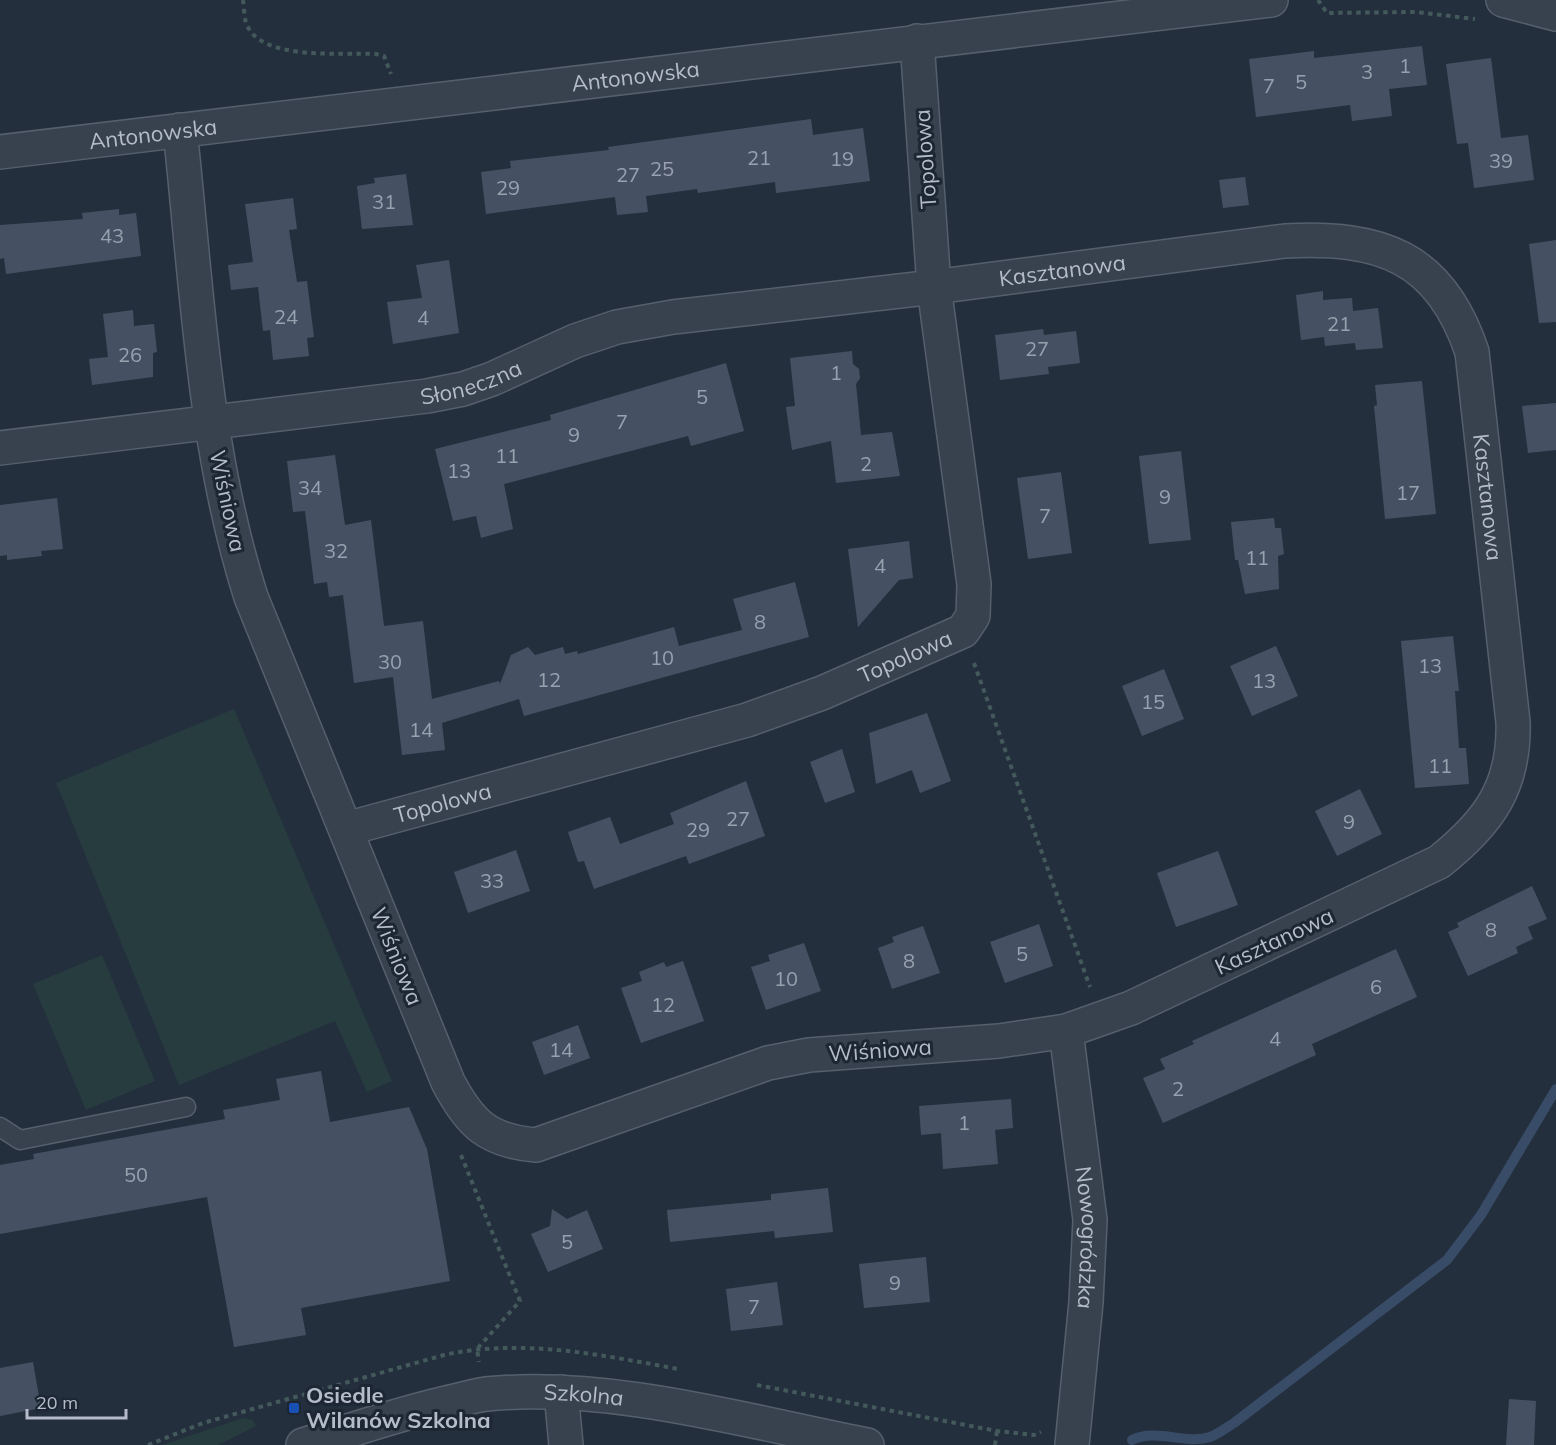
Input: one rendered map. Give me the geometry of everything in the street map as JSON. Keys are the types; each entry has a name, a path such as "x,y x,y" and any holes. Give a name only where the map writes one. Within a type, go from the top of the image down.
{"street":[{"name":"Antonowska","path":"0,152 1271,0"},
{"path":"1494,11 1556,14"},
{"name":"Topolowa","path":"346,829 747,720 822,693 963,630 973,616 974,584 934,287 917,41"},
{"name":"Wiśniowa","path":"180,130 212,422 235,546 251,597 448,1082 460,1105 471,1119 489,1134 515,1144 536,1145 768,1063 809,1055 988,1042 1066,1031 1124,1011"},
{"name":"Kasztanowa","path":"934,287 1286,241 1328,239 1362,244 1392,252 1415,266 1446,297 1463,325 1472,352 1513,722 1514,748 1499,798 1474,832 1439,862 1124,1011"},
{"name":"Słoneczna","path":"0,448 427,396 463,389 492,379 575,341 617,327 685,316 934,287"},
{"name":"Nowogródzka","path":"1066,1031 1090,1220 1085,1313 1071,1445"},
{"path":"561,1392 566,1445"},
{"name":"Szkolna","path":"303,1445 428,1408 483,1395 561,1392 642,1400 867,1445"}],"lane":[{"path":"0,1127 20,1140 186,1107"}],"path":[{"path":"243,0 246,24 259,40 287,50 376,54 384,57 393,82 394,104"},
{"path":"1318,0 1327,13 1494,11"},
{"path":"963,630 1092,993"},
{"path":"457,1145 520,1301 477,1349 483,1395"},
{"path":"995,1445 997,1431"}],"green space":[{"path":"234,709 392,1081 367,1092 335,1021 179,1085 56,783"},
{"path":"102,955 155,1081 86,1110 33,984"},
{"path":"243,1418 253,1420 256,1426 218,1445 162,1445"}],"building":[{"path":"1422,46 1427,85 1389,89 1392,116 1352,121 1350,105 1256,117 1249,59 1314,51 1314,58"},
{"path":"1491,58 1501,138 1528,135 1534,180 1474,188 1468,143 1457,144 1446,64"},
{"path":"811,119 813,135 863,128 870,181 776,193 775,182 698,193 697,189 646,196 648,212 617,215 615,197 486,214 481,172 511,168 510,161 609,150 608,147"},
{"path":"406,174 413,225 362,229 357,186 375,183 374,178"},
{"path":"1245,177 1249,205 1223,208 1219,180"},
{"path":"293,198 297,229 289,230 297,282 307,281 314,337 307,338 309,356 273,360 270,330 263,331 258,287 231,290 228,265 253,262 245,204"},
{"path":"119,209 119,215 136,213 141,256 6,274 4,258 0,259 0,225 83,219 82,213"},
{"path":"1556,240 1556,322 1539,323 1529,244"},
{"path":"449,260 459,333 393,344 387,302 422,298 416,265"},
{"path":"1323,291 1323,300 1352,298 1353,311 1378,308 1383,348 1356,350 1355,343 1325,346 1324,337 1301,340 1296,295"},
{"path":"133,310 134,326 154,324 157,352 153,353 153,377 92,385 89,359 108,357 103,314"},
{"path":"1043,329 1044,335 1076,331 1080,363 1048,367 1049,374 1000,380 995,335"},
{"path":"852,351 853,364 859,369 860,378 856,384 861,435 892,432 900,476 836,483 831,441 792,450 786,407 795,406 790,358"},
{"path":"726,363 744,431 691,446 688,436 504,484 513,529 481,538 476,516 453,521 435,449 551,420 550,415"},
{"path":"1422,381 1436,514 1385,519 1374,406 1377,405 1375,385"},
{"path":"1556,403 1556,450 1528,453 1522,406"},
{"path":"1181,451 1191,540 1149,544 1139,456"},
{"path":"335,455 345,525 371,520 384,626 423,621 432,699 499,681 500,684 511,655 528,647 535,655 563,647 565,654 577,651 578,654 674,627 679,646 742,630 733,599 795,582 809,637 524,716 519,699 442,723 445,750 402,755 393,677 354,683 343,595 329,597 327,582 314,584 305,511 293,512 287,461"},
{"path":"1061,472 1072,553 1028,559 1017,478"},
{"path":"57,498 63,549 41,551 42,556 7,560 7,555 0,556 0,505"},
{"path":"1274,518 1275,528 1281,528 1284,554 1278,556 1279,589 1245,594 1238,560 1235,560 1231,522"},
{"path":"909,541 913,578 899,580 858,627 848,549"},
{"path":"1453,636 1459,691 1455,691 1459,748 1466,748 1469,784 1415,788 1401,641"},
{"path":"1276,646 1298,696 1252,716 1230,666"},
{"path":"1164,669 1184,719 1142,736 1122,686"},
{"path":"927,713 951,781 920,793 912,770 876,784 869,733"},
{"path":"842,749 855,792 825,803 810,762"},
{"path":"746,781 765,836 689,864 686,856 594,889 584,861 578,862 568,832 610,817 620,844 674,824 670,813"},
{"path":"1360,789 1382,834 1337,856 1315,811"},
{"path":"516,850 530,891 468,913 454,872"},
{"path":"1218,851 1238,905 1176,927 1157,873"},
{"path":"1532,886 1547,919 1528,927 1533,939 1516,947 1518,953 1468,976 1448,932 1459,927 1457,923"},
{"path":"1039,924 1053,966 1005,983 990,942"},
{"path":"923,926 940,973 892,989 878,948 894,942 892,937"},
{"path":"804,943 821,991 766,1010 751,967 770,961 768,955"},
{"path":"1396,949 1417,997 1312,1044 1316,1055 1163,1123 1143,1078 1165,1069 1160,1059 1194,1044 1192,1041"},
{"path":"683,961 704,1021 641,1043 621,988 642,981 639,972 664,962 666,967"},
{"path":"578,1025 590,1058 544,1075 532,1042"},
{"path":"321,1071 330,1122 409,1107 427,1149 450,1281 301,1308 306,1335 234,1347 207,1197 0,1234 0,1165 34,1159 33,1154 225,1119 223,1110 280,1100 276,1079"},
{"path":"1011,1099 1013,1128 995,1130 998,1164 943,1169 941,1133 921,1135 919,1106"},
{"path":"828,1188 833,1232 775,1238 774,1231 670,1242 667,1210 771,1200 771,1194"},
{"path":"552,1209 567,1219 587,1210 603,1249 548,1272 531,1234 550,1226"},
{"path":"926,1257 930,1302 864,1308 859,1264"},
{"path":"777,1282 783,1325 731,1331 726,1289"},
{"path":"33,1362 41,1408 0,1416 0,1368"},
{"path":"1509,1399 1536,1401 1534,1445 1506,1445"}],"waterway":[{"path":"1132,1440 1151,1436 1200,1439 1217,1434 1447,1260 1481,1215 1556,1089"}],"place":[{"name":"Osiedle Wilanów Szkolna","path":"294,1408"}]}
